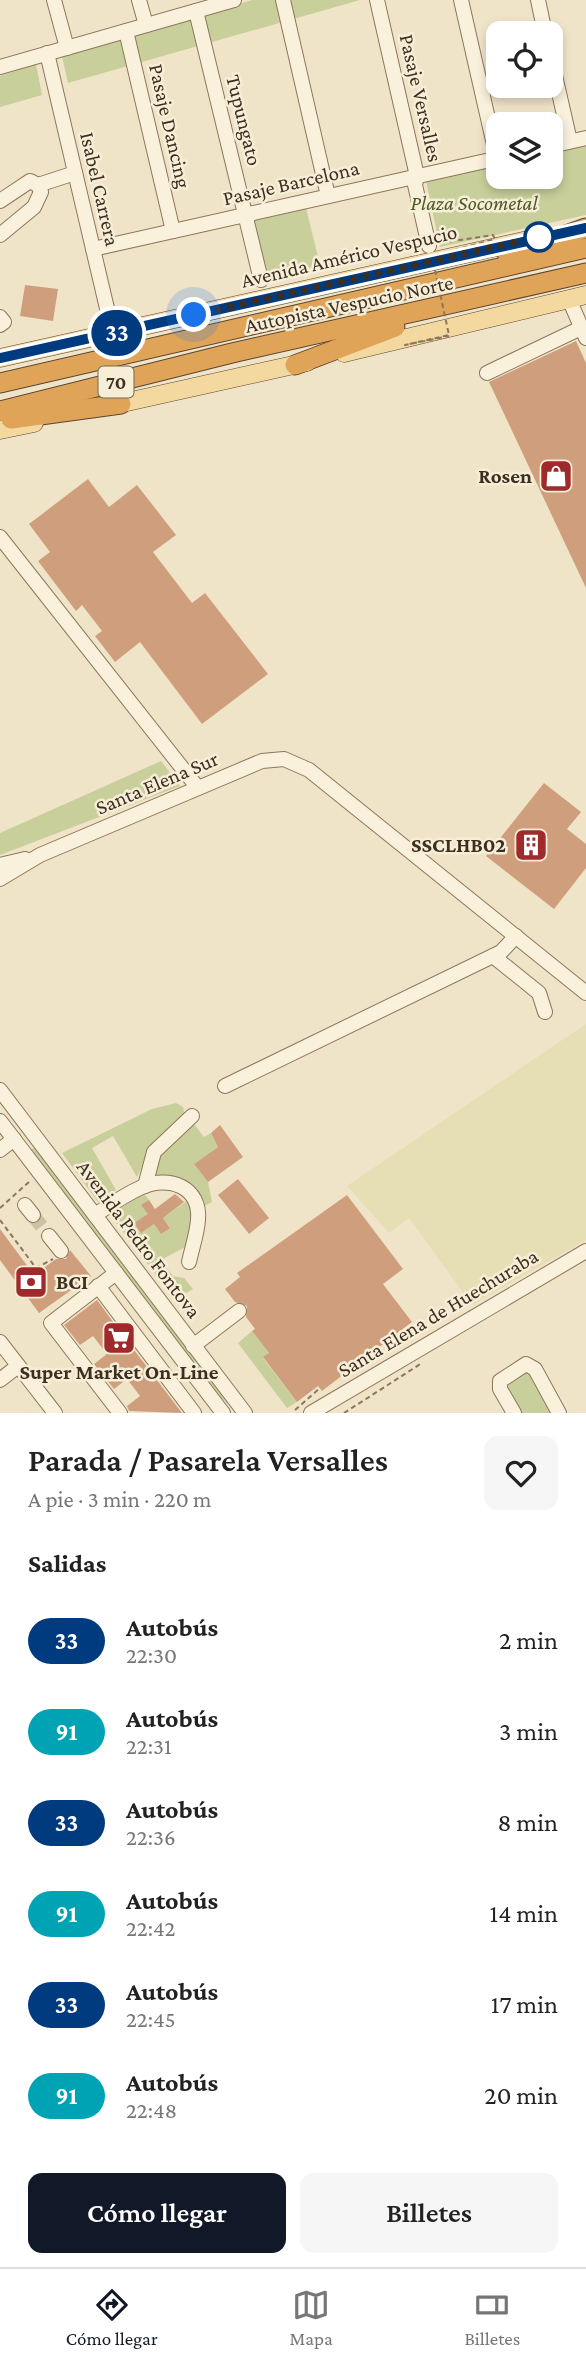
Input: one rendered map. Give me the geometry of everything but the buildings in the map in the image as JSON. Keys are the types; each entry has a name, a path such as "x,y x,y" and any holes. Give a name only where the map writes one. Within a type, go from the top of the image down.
{"highway":[{"path":"418,287 586,228"},
{"name":"Autopista Vespucio Norte","path":"0,383 586,248"},
{"name":"Autopista Vespucio Norte","path":"0,411 232,353 586,273"},
{"path":"295,365 462,302"},
{"path":"0,420 121,404"}],"main road":[{"name":"Avenida Américo Vespucio","path":"0,358 586,228"},
{"path":"0,430 295,365 578,297"}],"street":[{"path":"54,0 67,48"},
{"path":"139,0 146,25"},
{"path":"283,0 328,197"},
{"name":"Pasaje Versalles","path":"377,0 417,176 415,186 431,245"},
{"path":"461,0 487,112"},
{"path":"538,0 542,21"},
{"path":"0,67 224,1"},
{"name":"Tupungato","path":"196,11 261,280"},
{"name":"Pasaje Dancing","path":"126,31 173,231"},
{"name":"Isabel Carrera","path":"47,53 113,334"},
{"path":"560,98 570,141"},
{"path":"563,143 586,138"},
{"name":"Pasaje Barcelona","path":"93,249 486,161"},
{"path":"0,201 23,184 34,182 38,185 75,173"},
{"path":"0,235 41,198 38,185"},
{"path":"487,373 584,333 578,297"},
{"path":"0,317 4,322 0,325"},
{"path":"0,537 198,788"},
{"name":"Santa Elena Sur","path":"0,879 40,855 262,761 293,761 309,770 516,936"},
{"name":"Santa Elena Sur","path":"0,865 40,855"},
{"path":"225,1086 493,956 516,936 586,993"},
{"path":"493,956 539,993 545,1012"},
{"name":"Avenida Pedro Fontova","path":"0,1090 245,1413"},
{"path":"145,1186 154,1152 192,1116"},
{"name":"Avenida Pedro Fontova","path":"0,1121 223,1413"},
{"path":"0,1150 14,1139"},
{"path":"95,1215 145,1186 176,1183 186,1186 194,1196 198,1218 189,1262"},
{"path":"49,1236 62,1252"},
{"name":"Santa Elena de Huechuraba","path":"311,1413 586,1251"},
{"path":"116,1273 53,1320 52,1326 120,1413"},
{"path":"98,1286 194,1413"},
{"path":"194,1346 239,1311"},
{"path":"0,1342 55,1413"},
{"path":"514,1413 500,1389 499,1381 526,1364 535,1369 559,1413"},
{"path":"0,1380 18,1366"}],"path":[{"path":"431,245 493,235 495,239 432,257 449,335 405,345 449,336"},
{"path":"0,1208 33,1178"},
{"path":"0,1220 36,1268 62,1252"},
{"path":"295,1410 320,1388"}],"shaded area":[{"path":"586,1024 586,1240 472,1305 409,1218 389,1233 347,1186"}],"green space":[{"path":"252,0 360,0 68,83 62,56"},
{"path":"36,64 42,95 0,107 0,76"},
{"name":"Plaza Socometal","path":"586,141 586,215 440,247 425,176 486,163 486,189 563,189 563,146"},
{"path":"305,204 320,265 265,279 250,218"},
{"path":"161,761 180,786 0,855 0,833"},
{"path":"176,1103 183,1107 185,1116 151,1148 137,1177 113,1136 92,1148 116,1190 98,1202 62,1153 152,1109"},
{"path":"193,1123 204,1137 211,1133 218,1147 194,1164 208,1182 212,1202 202,1207 189,1184 159,1180 155,1176 160,1153"},
{"path":"38,1145 238,1413 214,1391 31,1150"},
{"path":"144,1193 149,1200 142,1205 148,1214 135,1224 141,1233 154,1224 161,1234 170,1227 163,1218 188,1200 191,1208 189,1245 161,1260 173,1276 184,1278 193,1289 175,1300 110,1215"},
{"path":"252,1331 269,1353 263,1358 297,1402 287,1408 238,1343"},
{"path":"530,1370 556,1413 520,1413 504,1386"}],"tunnel":[{"path":"33,1215 49,1236"}],"bus line":[{"name":"33","path":"0,358 436,259 586,228"}],"place":[{"name":"Rosen","path":"556,476"},
{"name":"SSCLHB02","path":"531,845"},
{"name":"BCI","path":"31,1282"},
{"name":"Super Market On-Line","path":"119,1338"}],"route":[{"path":"194,315 539,237"}]}
